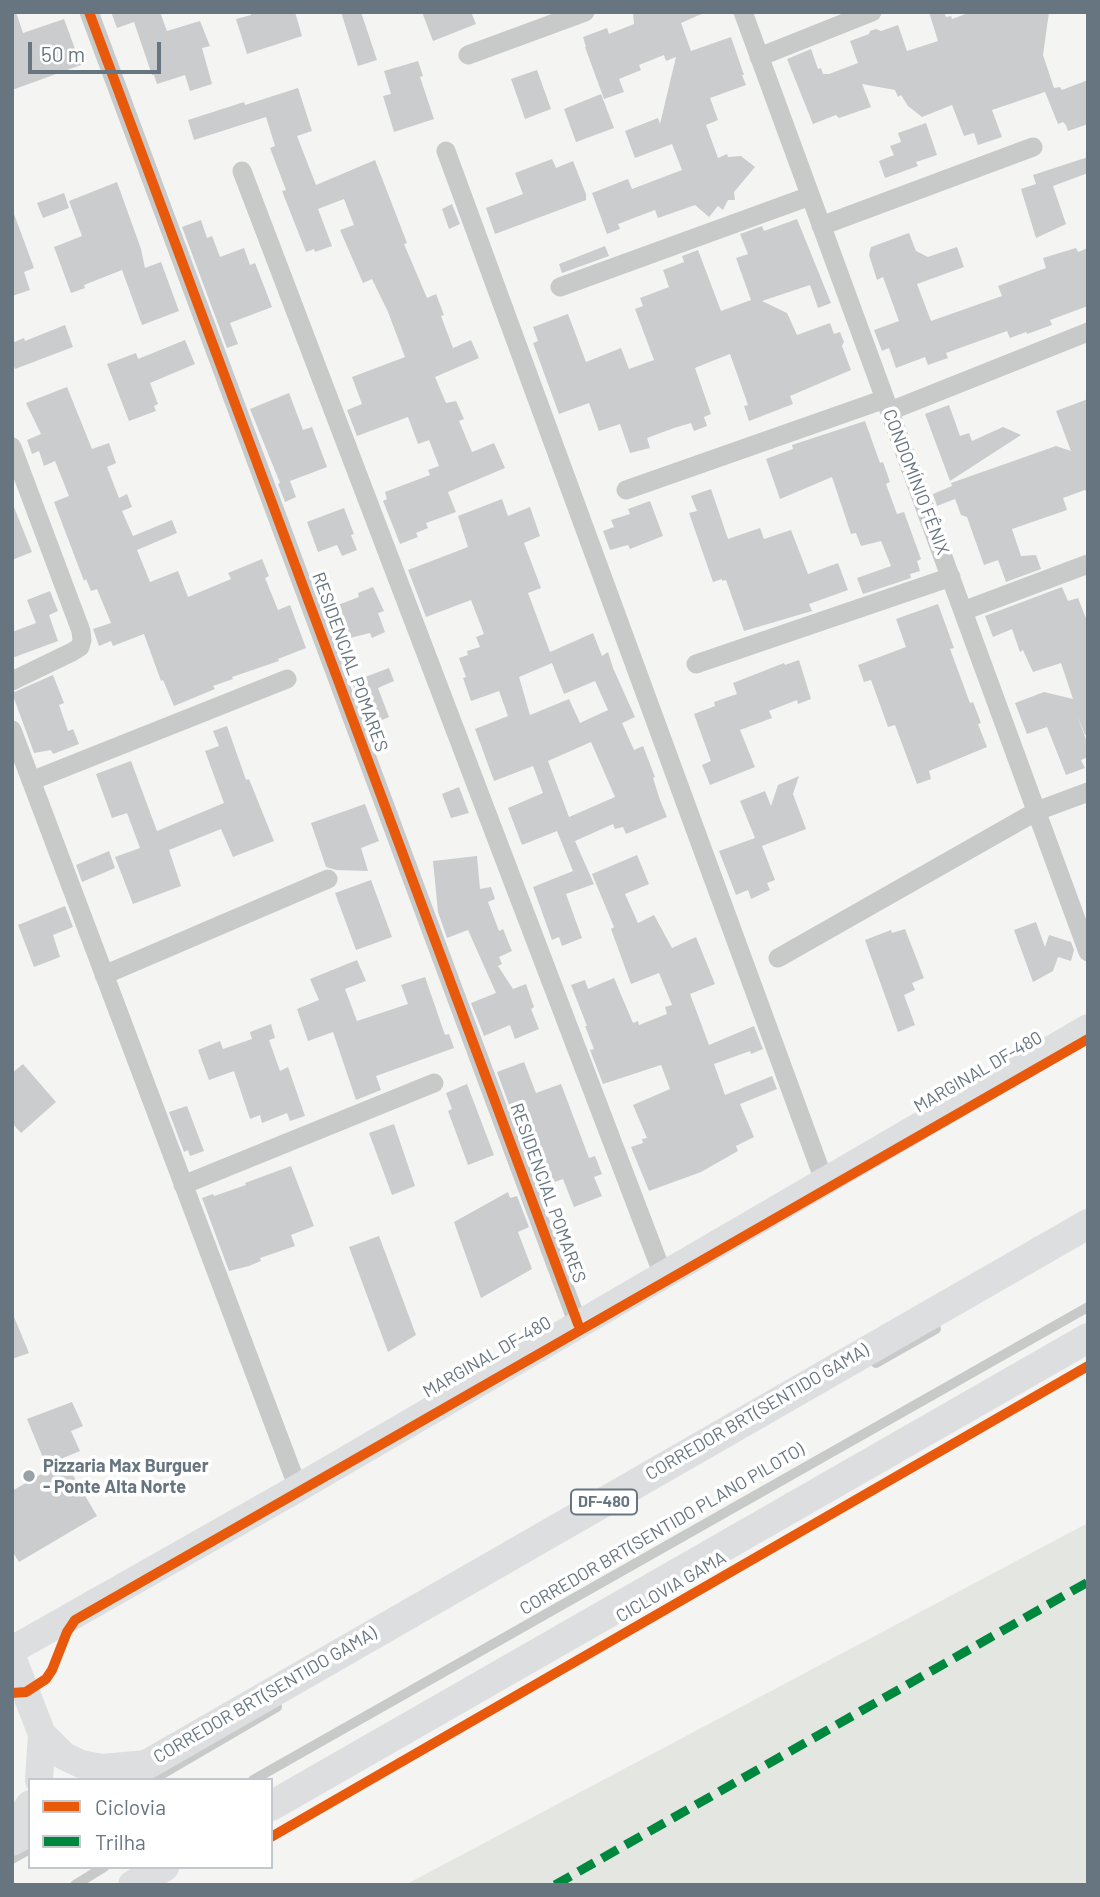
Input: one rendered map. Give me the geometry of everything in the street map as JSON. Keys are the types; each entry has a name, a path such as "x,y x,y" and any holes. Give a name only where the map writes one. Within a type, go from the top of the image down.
{"main road":[{"name":"DF-480","path":"128,1778 150,1772 1088,1224"},
{"path":"273,1805 1088,1338"},
{"path":"12,1841 28,1832"},
{"path":"134,1885 161,1869"}],"street":[{"name":"RESIDENCIAL POMARES","path":"89,12 578,1324"},
{"path":"468,55 585,12"},
{"name":"CONDOMÍNIO FÊNIX","path":"743,12 1088,952"},
{"path":"759,57 872,12"},
{"path":"821,226 1033,147"},
{"path":"446,151 825,1183"},
{"path":"242,171 663,1275"},
{"path":"560,287 810,196"},
{"path":"626,490 887,405 1088,332"},
{"path":"12,447 81,631 82,640 79,647 72,652 12,681"},
{"path":"963,611 1088,564"},
{"path":"696,664 951,577"},
{"path":"31,781 287,679"},
{"path":"12,730 298,1488"},
{"path":"778,958 1037,811 1088,792"},
{"path":"104,975 328,879"},
{"name":"MARGINAL DF-480","path":"12,1650 298,1488 1088,1028"},
{"path":"183,1185 435,1083"},
{"path":"12,1657 42,1734 64,1756 81,1764 102,1768 150,1772"},
{"path":"39,1778 42,1734"},
{"path":"12,1829 28,1807"}],"lane":[{"name":"CORREDOR BRT(SENTIDO PLANO PILOTO)","path":"257,1778 1088,1307"},
{"name":"CORREDOR BRT(SENTIDO GAMA)","path":"872,1365 944,1324"},
{"name":"CORREDOR BRT(SENTIDO GAMA)","path":"150,1772 284,1703"},
{"path":"12,1859 28,1850"},
{"path":"75,1885 101,1869"}],"shaded area":[{"path":"1088,1523 1088,1885 405,1885"}],"building":[{"path":"12,12 16,12 23,33 64,19 81,65 12,90"},
{"path":"111,12 160,12 167,31 200,21 210,46 202,48 212,84 190,91 185,75 157,84 134,22 117,28"},
{"path":"250,12 295,12 302,36 247,54 236,19 251,15"},
{"path":"341,12 361,12 377,60 358,66"},
{"path":"422,12 471,12 476,24 433,41"},
{"path":"633,12 706,12 681,23 691,51 731,37 746,85 710,98 718,120 706,125 718,158 727,154 728,157 741,156 755,167 734,192 735,200 728,200 723,210 718,206 709,217 695,205 658,218 655,210 618,224 620,229 607,234 592,193 628,179 632,189 682,170 672,144 635,158 625,131 658,118 660,124 676,57 666,61 664,55 639,65 641,70 619,79 624,92 604,99 585,47 583,37 607,28 609,34 634,24"},
{"path":"929,12 944,12 946,17 951,16 952,19 971,12 1049,12 1043,55 1054,88 1060,87 1062,90 1088,80 1088,124 1068,131 1063,122 1058,124 1045,92 992,110 1002,137 978,145 974,133 964,136 952,105 922,117 908,106 901,95 898,97 895,90 862,84 871,107 839,118 836,115 813,124 787,59 811,49 818,69 821,68 823,74 829,74 858,63 850,41 876,29 881,31 898,25 907,51 938,41"},
{"path":"418,61 423,76 420,77 434,119 394,132 383,96 391,94 384,71"},
{"path":"537,70 551,109 525,119 511,79"},
{"path":"298,88 312,131 297,136 316,185 375,160 407,243 404,244 427,298 436,294 453,348 471,340 479,358 435,377 446,403 456,401 464,419 459,421 472,452 494,443 505,468 448,492 456,512 426,523 428,528 416,533 418,537 400,544 383,501 387,499 385,492 430,475 428,470 439,466 429,440 418,444 408,417 357,436 347,410 362,404 352,377 405,357 372,279 363,283 340,230 354,225 344,199 318,209 332,246 306,252 282,191 286,190 270,148 275,146 266,117 194,140 188,120"},
{"path":"601,94 614,128 576,142 564,109"},
{"path":"926,123 937,155 916,162 918,166 885,178 879,161 894,155 890,146 901,142 898,133"},
{"path":"1088,157 1088,173 1053,186 1066,224 1036,238 1021,189 1036,184 1033,175"},
{"path":"552,159 556,168 573,161 586,200 495,234 486,208 523,194 515,173"},
{"path":"117,182 145,268 161,262 179,311 142,325 122,270 71,293 54,247 82,236 69,201"},
{"path":"64,193 69,208 43,218 37,203"},
{"path":"452,204 460,224 449,229 442,209"},
{"path":"14,214 34,268 24,272 30,290 12,296"},
{"path":"797,219 831,303 818,308 810,285 762,301 787,313 797,335 830,323 834,334 840,332 851,370 790,396 793,404 749,421 744,406 748,405 730,354 695,368 711,414 704,417 707,426 694,431 691,423 674,428 647,438 650,448 630,453 620,424 599,431 589,403 559,414 533,343 538,341 533,327 568,314 586,362 621,348 629,369 654,360 635,309 643,306 640,298 669,287 663,270 684,262 682,256 698,250 721,311 751,300 736,258 748,254 740,234 762,226 764,231"},
{"path":"201,220 207,238 212,236 220,257 244,248 250,265 255,263 272,307 230,323 238,344 227,348 182,227"},
{"path":"909,233 916,251 928,257 957,247 964,267 917,284 931,321 1002,296 998,286 1046,268 1043,258 1076,248 1078,252 1088,248 1088,306 1050,320 1052,325 1027,334 1026,332 1010,338 1007,331 946,353 948,358 928,365 925,357 896,368 889,348 882,351 874,330 899,321 883,277 877,280 869,255 871,247"},
{"path":"605,246 609,256 562,273 559,264"},
{"path":"65,325 73,347 15,369 12,343 24,338 25,341"},
{"path":"185,340 195,364 150,383 158,404 154,406 156,411 129,421 107,364 136,353 138,359"},
{"path":"67,387 92,449 109,443 116,463 107,467 119,498 127,494 132,507 122,511 133,536 172,520 177,533 137,550 150,582 178,571 188,597 231,579 228,573 262,559 269,576 265,578 278,610 290,605 306,648 278,659 279,661 232,677 233,679 213,686 215,689 174,706 163,680 161,681 144,634 113,646 111,641 99,646 93,629 111,623 97,589 91,591 86,579 84,581 54,502 69,496 55,461 44,466 39,451 32,454 27,440 41,434 26,403"},
{"path":"289,393 303,430 312,427 327,467 290,481 296,497 285,502 250,409"},
{"path":"1088,399 1088,493 1085,490 1063,498 1067,510 1012,529 1021,556 1036,555 1041,569 1006,582 998,560 984,565 967,517 961,515 955,499 937,506 933,494 952,486 951,483 1056,446 1071,451 1056,411"},
{"path":"949,405 960,436 969,433 972,441 1003,427 1021,435 950,481 925,414"},
{"path":"865,421 890,482 886,484 897,514 904,512 921,559 917,561 920,571 910,574 911,578 863,594 857,578 891,566 881,541 861,546 856,533 851,534 832,477 780,499 766,459 793,449 792,445"},
{"path":"711,489 728,539 760,528 764,539 791,530 808,574 838,563 848,590 809,604 812,611 744,631 726,580 713,582 689,513 697,511 691,496"},
{"path":"502,499 508,516 530,507 540,536 524,543 541,588 528,593 550,652 593,633 602,656 608,652 635,717 622,723 634,750 643,746 667,817 626,834 623,827 615,829 613,824 575,841 594,884 566,894 582,938 562,946 559,937 552,940 533,887 573,871 557,831 522,845 508,808 543,793 533,766 494,781 475,729 508,716 499,691 471,701 463,678 466,677 459,658 468,655 467,651 480,647 476,637 484,634 471,600 426,617 408,570 468,547 458,516","holes":["552,663 564,694 595,681 608,710 580,723 569,699 530,715 519,677","591,742 615,797 569,817 548,761"]},
{"path":"650,501 663,536 630,549 628,545 610,550 603,531 614,527 611,520 630,514 628,509"},
{"path":"12,502 32,552 12,560"},
{"path":"344,508 357,550 342,556 337,545 318,552 307,522"},
{"path":"373,587 384,611 378,613 385,632 372,638 370,633 338,641 329,616 337,612 335,606 359,597 358,593"},
{"path":"1062,587 1068,601 1078,598 1088,623 1088,734 1085,735 1077,715 1088,745 1088,757 1081,760 1085,768 1066,775 1047,727 1027,734 1015,703 1044,692 1073,699 1061,663 1033,672 1023,650 1020,652 1012,629 993,637 985,616"},
{"path":"50,591 58,611 49,615 58,641 12,658 12,632 36,623 27,600"},
{"path":"938,604 954,648 950,649 970,703 973,702 981,723 978,724 987,747 929,771 931,779 917,784 895,725 888,727 871,680 864,682 858,665 906,647 896,619"},
{"path":"799,660 811,699 798,704 797,700 769,711 772,718 740,730 755,767 710,785 702,765 711,761 694,714 715,706 714,702 737,694 733,683 784,663 785,665"},
{"path":"389,668 394,681 378,688 389,717 368,726 352,682"},
{"path":"53,675 64,703 59,705 68,731 73,729 79,744 53,754 51,750 34,753 12,693"},
{"path":"227,726 246,780 249,779 274,841 233,857 221,829 169,850 181,886 133,904 115,857 140,848 127,813 112,818 96,774 131,761 157,831 224,803 205,751 219,746 213,731"},
{"path":"799,776 793,794 806,829 762,846 775,880 767,883 770,890 751,899 748,890 736,895 719,851 755,838 740,801 765,791 771,806 778,785"},
{"path":"459,787 469,813 451,818 442,794"},
{"path":"365,804 379,841 361,848 368,871 326,867 311,823"},
{"path":"109,851 115,868 82,882 76,865"},
{"path":"637,855 649,884 625,894 638,923 654,915 672,948 696,937 715,984 690,994 709,1045 754,1026 763,1049 714,1064 725,1095 772,1076 777,1089 740,1104 754,1137 736,1146 738,1151 701,1172 649,1191 631,1147 643,1143 642,1139 647,1138 633,1105 670,1089 661,1065 603,1084 590,1050 594,1049 587,1026 571,985 585,980 588,989 614,978 633,1023 638,1021 639,1025 667,1014 665,1007 672,1005 659,973 631,984 611,929 614,927 592,874"},
{"path":"477,856 480,889 491,887 495,899 488,902 499,931 503,929 512,951 499,957 502,964 498,966 513,989 526,984 534,1007 531,1009 539,1029 515,1039 510,1025 484,1036 471,1003 496,993 468,930 447,938 438,912 433,861"},
{"path":"371,880 392,937 356,950 335,893"},
{"path":"65,906 73,927 53,935 60,957 34,967 18,925"},
{"path":"1036,922 1045,947 1049,935 1071,942 1074,950 1071,961 1058,957 1053,971 1033,982 1014,930"},
{"path":"905,929 924,978 912,983 915,990 904,995 915,1025 898,1032 865,940 891,930 892,933"},
{"path":"357,960 366,981 345,989 357,1021 408,1004 401,985 425,977 445,1035 449,1034 454,1048 376,1076 381,1090 356,1100 333,1032 308,1041 297,1009 319,1000 310,979"},
{"path":"271,1024 275,1038 269,1040 280,1071 288,1067 305,1116 290,1121 287,1113 262,1123 260,1115 250,1119 234,1071 209,1080 198,1050 220,1041 223,1049 252,1039 250,1032"},
{"path":"524,1062 536,1093 561,1084 589,1158 595,1156 602,1174 594,1177 602,1196 574,1207 563,1179 541,1187 532,1164 538,1161 525,1127 518,1129 497,1072"},
{"path":"23,1064 56,1102 21,1133 12,1123 12,1073"},
{"path":"467,1084 494,1155 468,1165 448,1111 452,1109 446,1093"},
{"path":"187,1106 204,1151 190,1156 188,1150 184,1152 169,1112"},
{"path":"394,1124 415,1186 392,1195 369,1133"},
{"path":"291,1166 314,1226 291,1235 295,1246 260,1258 261,1261 249,1266 229,1271 202,1198 246,1185 245,1183"},
{"path":"508,1192 510,1198 517,1196 529,1227 518,1232 532,1269 481,1298 454,1222"},
{"path":"379,1236 416,1335 388,1352 349,1247"},
{"path":"12,1312 29,1353 12,1359"},
{"path":"72,1402 83,1426 71,1431 80,1451 63,1458 97,1516 19,1562 12,1551 12,1491 48,1470 27,1419"}],"marked path":[{"path":"555,1885 1088,1582"}],"cycle path":[{"path":"89,12 578,1324"},
{"path":"12,1693 26,1692 46,1679 75,1620 1088,1039"},
{"name":"CICLOVIA GAMA","path":"273,1836 1088,1366"}],"place":[{"name":"Pizzaria Max Burguer - Ponte Alta Norte","path":"29,1476"}]}
